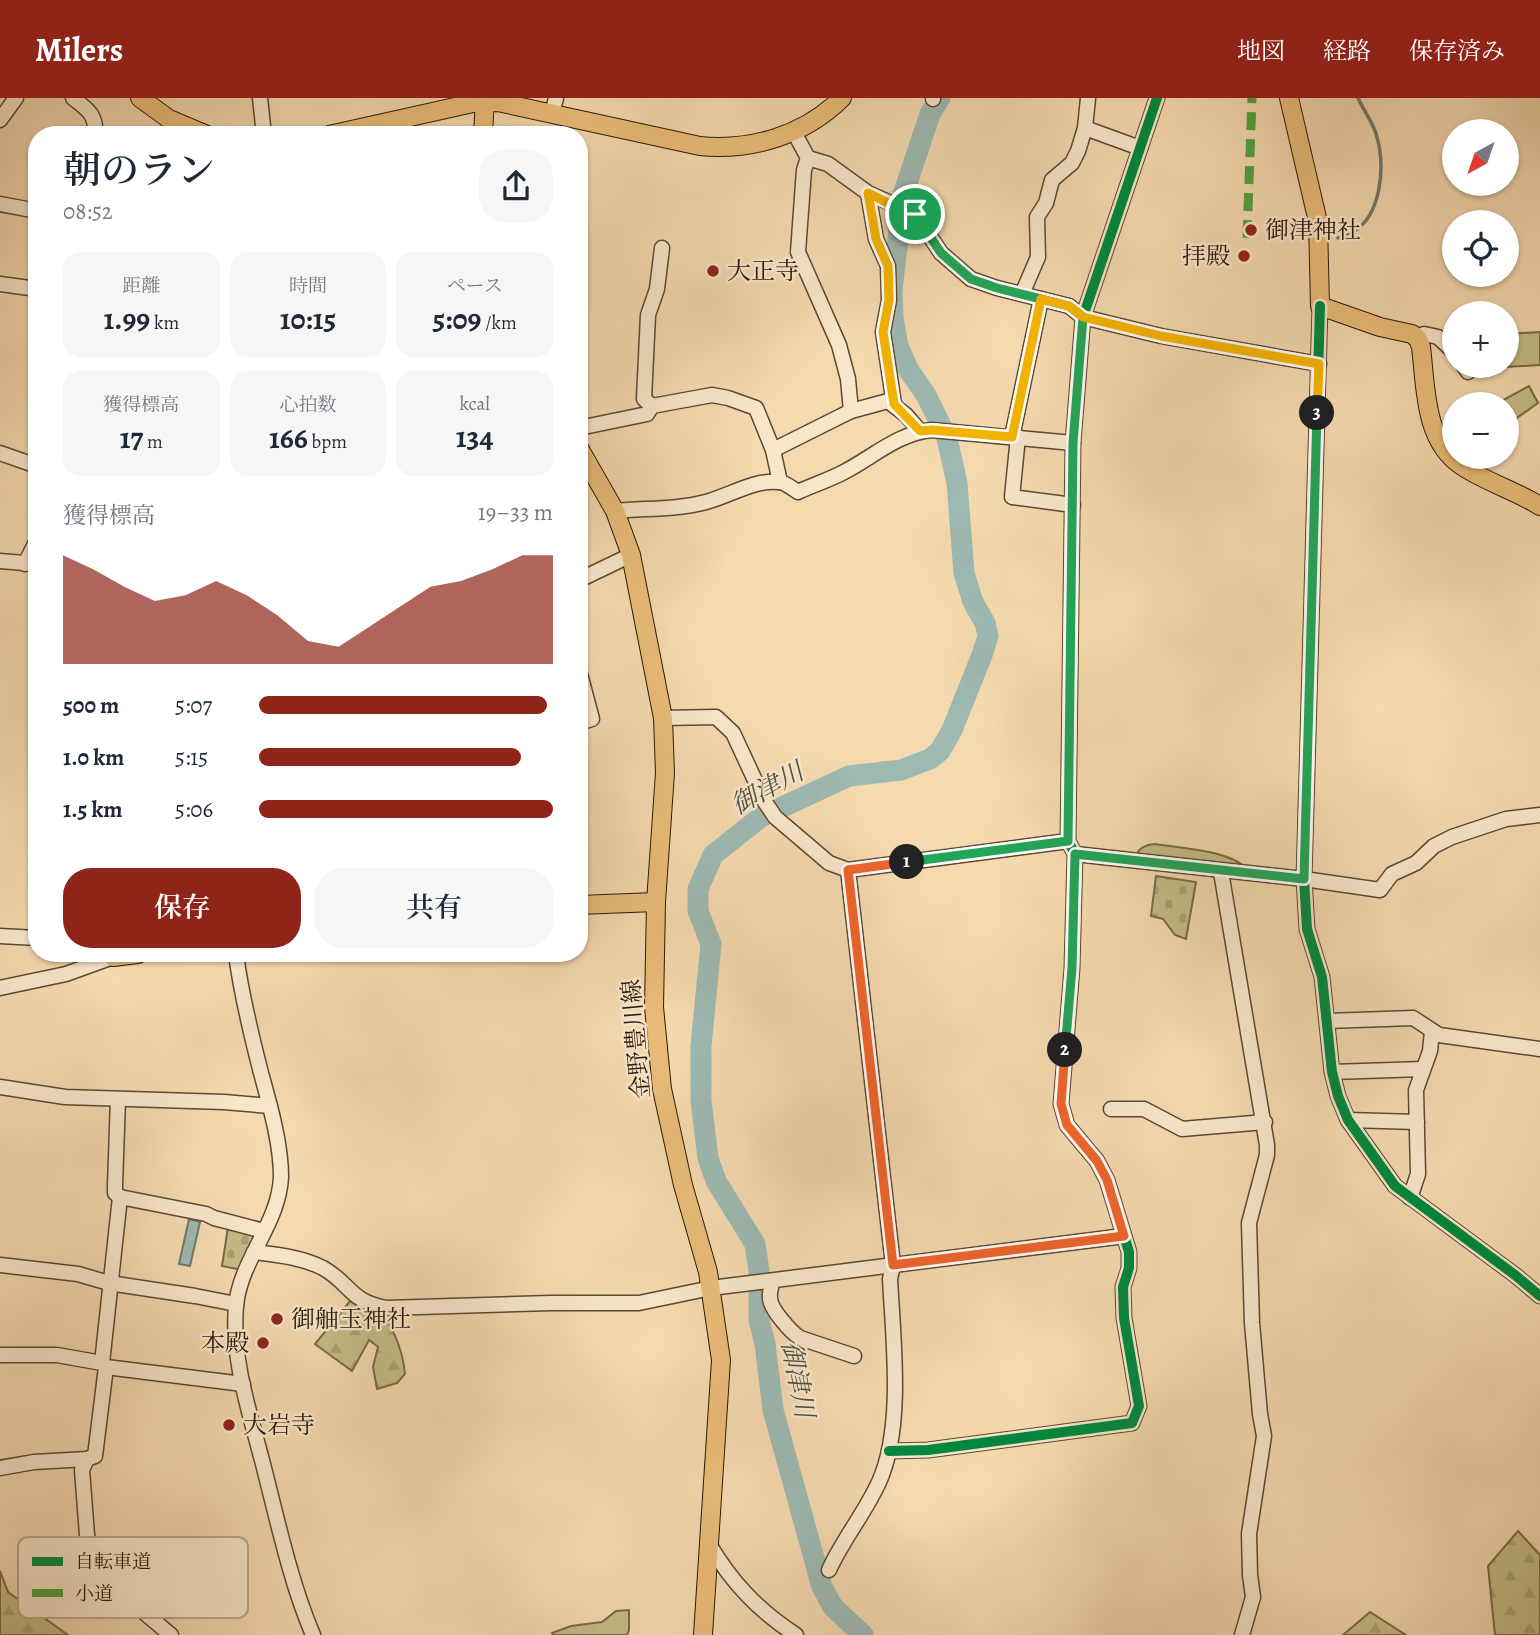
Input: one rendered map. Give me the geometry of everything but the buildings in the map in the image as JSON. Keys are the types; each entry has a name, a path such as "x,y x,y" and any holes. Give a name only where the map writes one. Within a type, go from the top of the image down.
{"main road":[{"path":"369,126 485,100 554,106 687,144 716,148 748,145 794,132 822,115 842,98"},
{"path":"1289,98 1318,222 1320,306 1380,327 1412,334 1418,339 1430,415 1436,435 1444,448 1464,467 1540,506"},
{"path":"484,126 485,100"},
{"path":"152,102 183,126"},
{"name":"金野豊川線","path":"588,464 615,511 631,555 663,718 665,773 656,902 653,1007 662,1089 683,1185 711,1289 721,1360 703,1635"},
{"path":"588,905 656,902"}],"street":[{"path":"0,120 16,98"},
{"path":"73,98 93,115 95,126"},
{"path":"260,98 263,126"},
{"path":"1022,294 1038,257 1037,217 1046,203 1052,180 1072,163 1078,151 1085,128 1088,98"},
{"path":"889,1451 928,1450 1132,1423 1139,1406 1124,1318 1122,1287 1129,1268 1129,1252 1107,1180 1097,1161 1067,1125 1061,1104 1072,968 1075,854 1068,841 1073,443 1083,317 1157,98"},
{"path":"1085,128 1140,148"},
{"path":"794,132 808,158 828,164 868,193 915,214 941,253 971,279 1069,306 1083,317 1161,336 1319,364"},
{"path":"808,158 804,170 799,252 839,345 848,379 851,411"},
{"path":"868,193 876,239 888,266 889,300 883,332 894,404"},
{"path":"0,204 28,209"},
{"path":"652,406 644,399 648,315 657,289 662,248"},
{"path":"0,284 28,288"},
{"path":"1041,299 1015,437 1012,497 1073,505"},
{"path":"1320,306 1304,879 1307,929 1319,964 1332,1072 1348,1120 1395,1186 1516,1275 1540,1296"},
{"path":"1418,339 1424,334 1434,335 1442,342"},
{"path":"588,426 647,414 652,406 712,396 728,398 756,408 773,450 780,482"},
{"path":"773,450 851,411 888,401 920,431"},
{"path":"615,511 707,502 747,486 780,482 798,492 843,473 897,439 920,431 1073,443"},
{"path":"0,453 28,463"},
{"path":"588,576 631,555"},
{"path":"0,561 28,564"},
{"path":"588,704 592,719 588,720"},
{"path":"663,718 716,717 733,733 765,802 775,817 830,863 848,870 1068,841"},
{"path":"1075,854 1380,890 1392,874 1416,863 1434,846 1452,837 1506,819 1540,815"},
{"path":"829,1570 881,1479 889,1451 896,1382 890,1279 893,1265 848,870"},
{"path":"1221,872 1265,1122 1267,1155 1249,1223 1252,1322 1264,1436 1249,1534 1253,1597 1242,1635"},
{"path":"0,936 28,938"},
{"path":"0,988 66,974 93,962"},
{"path":"238,962 252,1038 270,1106 281,1178 275,1210 243,1278 236,1304 236,1345 243,1384 281,1533 303,1614 313,1635"},
{"path":"1327,1021 1413,1018 1439,1035 1540,1049"},
{"path":"1410,1198 1418,1174 1416,1090 1430,1051 1432,1031"},
{"path":"1332,1072 1423,1069"},
{"path":"0,1087 65,1097 270,1106"},
{"path":"118,1099 115,1193 120,1197 206,1214 264,1231"},
{"path":"1111,1109 1144,1109 1182,1129 1265,1122"},
{"path":"1348,1120 1417,1122"},
{"path":"0,1468 34,1462 87,1460 95,1456 109,1283 120,1197"},
{"path":"254,1252 299,1258 325,1269 369,1305 386,1308 639,1303 768,1281 1124,1236"},
{"path":"0,1265 78,1274 109,1283 236,1304"},
{"path":"768,1281 772,1306 793,1333 800,1338 854,1356"},
{"path":"0,1355 57,1355 104,1365 243,1384"},
{"path":"87,1460 82,1470 87,1537"},
{"path":"709,1544 737,1586 757,1607 796,1635"},
{"path":"150,1618 171,1635"}],"green space":[{"path":"1540,332 1540,365 1519,366 1519,333"},
{"path":"1529,386 1538,403 1519,416 1519,392"},
{"path":"1155,844 1217,854 1247,869 1136,855 1144,847"},
{"path":"1156,876 1196,882 1186,939 1175,935 1163,919 1151,916"},
{"path":"228,1227 253,1232 255,1238 242,1270 222,1266"},
{"path":"350,1301 369,1312 384,1316 398,1344 404,1366 405,1374 397,1383 377,1389 373,1367 378,1347 369,1340 352,1371 315,1344"},
{"path":"1518,1531 1540,1555 1540,1635 1495,1635 1488,1566"},
{"path":"0,1571 8,1592 18,1599 18,1618 44,1618 68,1635 0,1635"},
{"path":"629,1610 627,1635 552,1633 571,1626 602,1622 616,1611"},
{"path":"1370,1612 1406,1635 1343,1635"}],"water":[{"path":"189,1219 200,1222 190,1266 179,1264"}],"waterway":[{"name":"御津川","path":"863,1635 833,1607 822,1587 773,1410 765,1344 759,1320 759,1271 755,1244 716,1181 708,1158 701,1101 701,1046 711,944 698,911 698,889 713,855 761,817 849,776 901,770 930,759 940,751 952,730 988,636 964,573 957,483 947,438 926,395 908,369 898,346 893,318 892,290 903,195 930,114 940,98"},
{"path":"1338,238 1363,224 1370,214 1379,189 1381,162 1377,137 1358,98"}],"marked path":[{"path":"1247,238 1252,98"}],"cycle path":[{"path":"889,1451 928,1450 1132,1423 1139,1406 1124,1318 1123,1287 1129,1268 1129,1252 1107,1180 1097,1161 1067,1125 1061,1104 1072,968 1075,854 1068,841 1073,443 1083,317 1157,98"},
{"path":"1320,306 1304,879 1307,929 1322,977 1332,1072 1348,1120 1395,1186 1540,1296"}],"place":[{"name":"御津神社","path":"1251,230"},
{"name":"拝殿","path":"1244,256"},
{"name":"大正寺","path":"713,271"},
{"name":"御舳玉神社","path":"277,1319"},
{"name":"本殿","path":"263,1343"},
{"name":"大岩寺","path":"229,1425"}],"route":[{"path":"915,214 868,193 876,239 888,266 889,300 883,332 894,404 920,431 1012,437 1041,299 1069,306 1083,317 1161,336 1319,364 1304,879 1075,854 1072,968 1061,1104 1067,1125 1097,1161 1107,1180 1124,1236 893,1265 848,870 1068,841 1073,443 1083,317 1069,306 971,279 941,253 915,214"}]}
